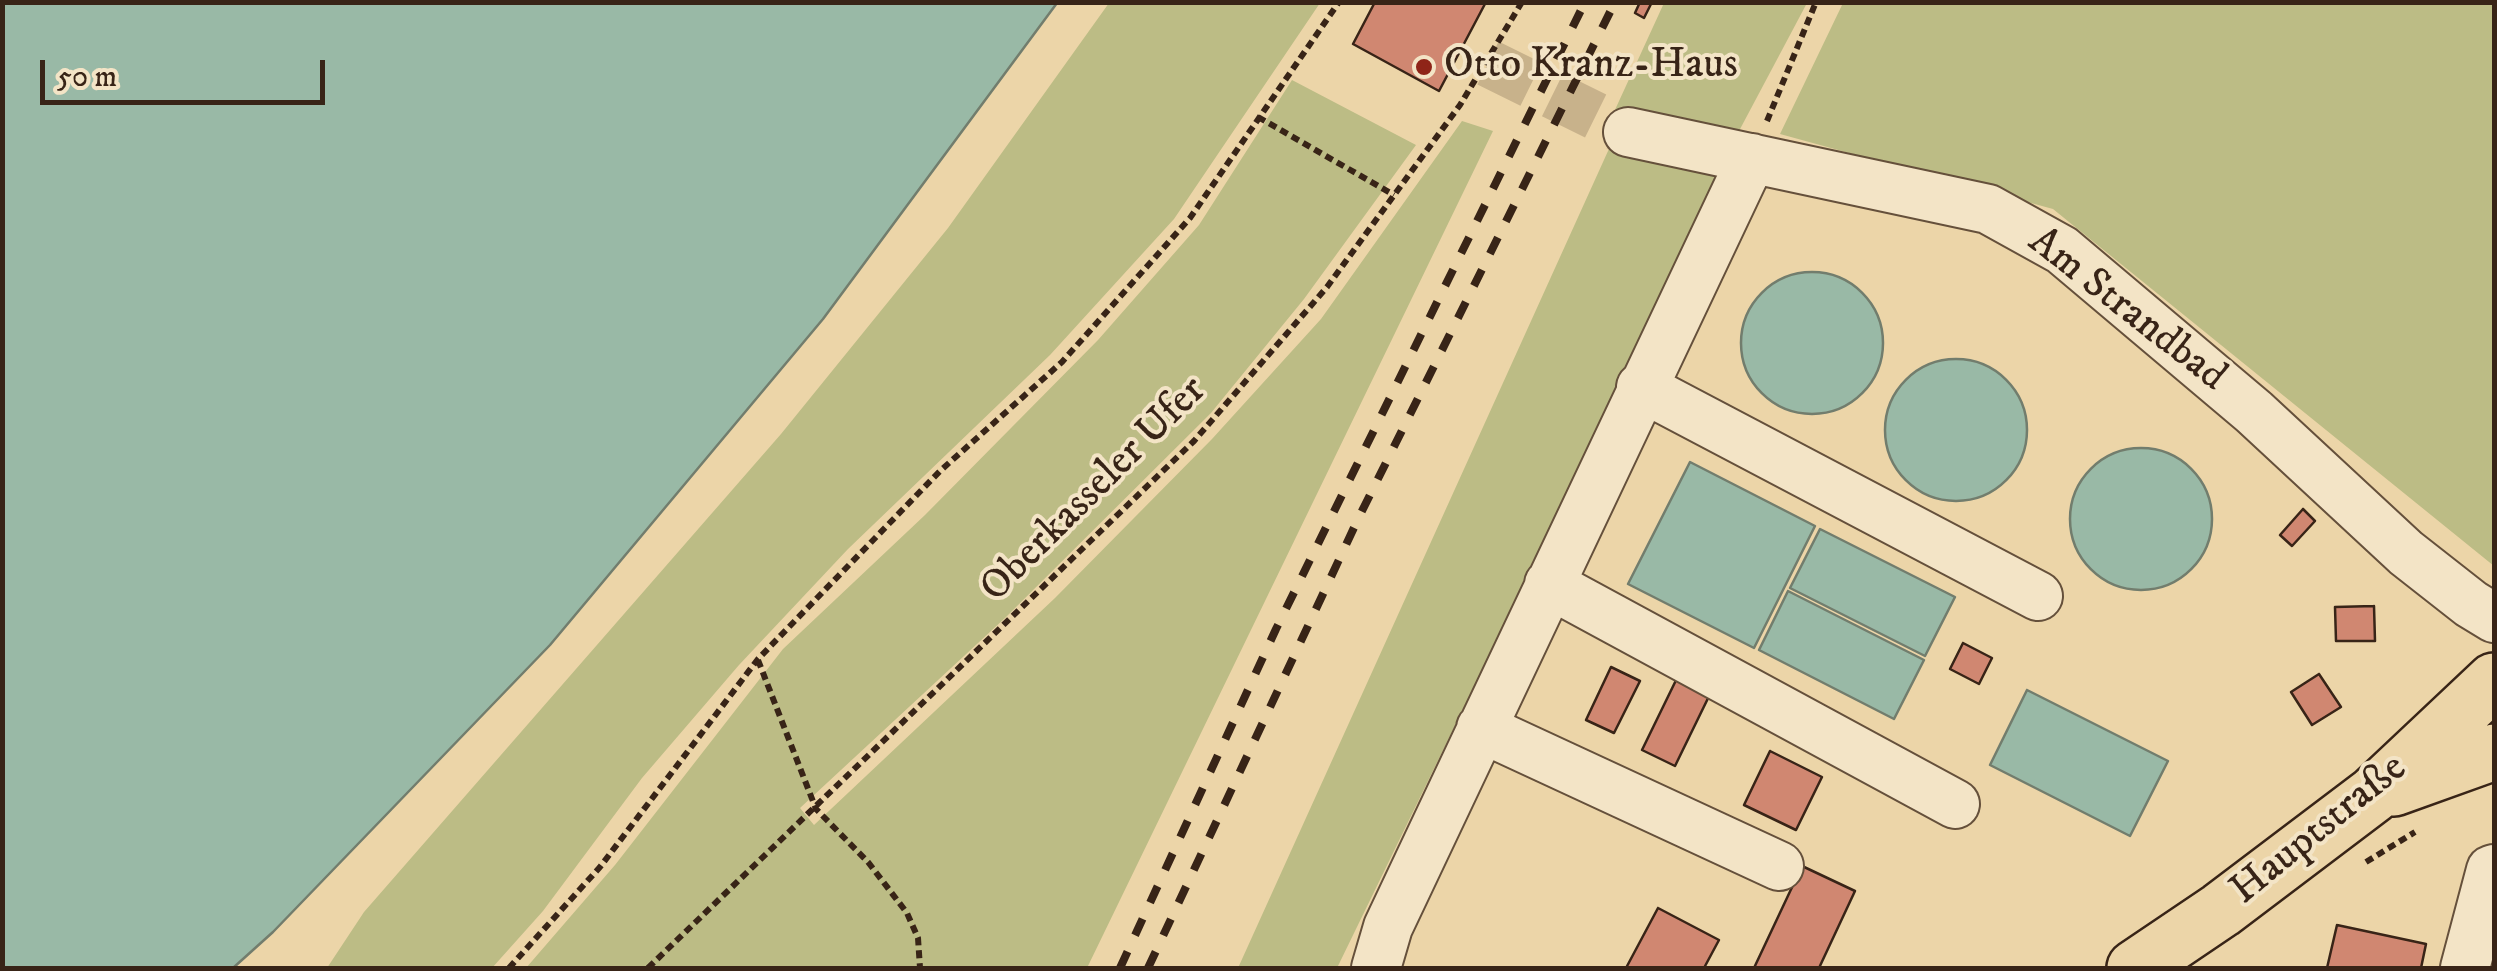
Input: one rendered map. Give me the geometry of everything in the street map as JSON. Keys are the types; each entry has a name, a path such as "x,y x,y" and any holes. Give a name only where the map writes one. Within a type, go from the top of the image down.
{"main road":[{"name":"Hauptstraße","path":"2135,968 2221,910 2373,796 2494,682"},
{"path":"2373,796 2494,752"}],"street":[{"name":"Am Strandbad","path":"1628,132 1988,209 2062,250 2254,412 2406,553 2494,618"},
{"path":"1376,968 1388,927 1752,158"},
{"path":"1641,388 2038,596"},
{"path":"1549,584 1954,804"},
{"path":"1481,728 1779,866"},
{"path":"2465,968 2494,869"}],"path":[{"path":"509,968 600,868 758,659 940,471 1062,362 1190,218 1340,2"},
{"name":"Oberkasseler Ufer","path":"648,968 1194,441 1327,288 1460,105 1522,2"},
{"path":"1752,158 1816,2"},
{"path":"1258,116 1394,195"},
{"path":"758,659 816,809 868,862 907,912 918,938 920,968"}],"green space":[{"path":"1109,3 1320,3 1174,219 1050,355 848,549 739,665 642,778 543,911 492,968 327,968 364,912 781,434 948,228"},
{"path":"1664,3 1807,3 1739,131 1614,112"},
{"path":"1843,3 2494,3 2494,566 2053,209 1780,134"},
{"path":"1292,80 1416,145 1304,299 1211,413 1005,618 800,808 814,825 1055,598 1212,439 1321,319 1462,121 1493,131 1087,968 526,968 615,865 783,649 925,515 1098,340 1199,225"},
{"path":"1613,140 1724,167 1337,968 1238,968"}],"shaded area":[{"path":"2,3 1057,3 823,319 550,645 273,932 233,968 3,968"},
{"path":"1812,272 1839,278 1862,293 1877,316 1883,343 1877,370 1862,393 1839,408 1812,414 1785,408 1762,393 1747,370 1741,343 1747,316 1762,293 1785,278"},
{"path":"1956,359 1983,364 2006,380 2022,403 2027,430 2022,457 2006,480 1983,496 1956,501 1929,496 1906,480 1890,457 1885,430 1890,403 1906,380 1929,364"},
{"path":"2141,448 2168,454 2191,469 2206,492 2212,519 2206,546 2191,569 2168,584 2141,590 2114,584 2091,569 2076,546 2070,519 2076,492 2091,469 2114,454"},
{"path":"1690,462 1815,526 1754,648 1628,584"},
{"path":"1820,529 1955,597 1925,656 1790,588"},
{"path":"1788,591 1924,660 1894,719 1759,650"},
{"path":"2027,690 2168,761 2130,836 1990,765"}],"building":[{"name":"Otto Kranz-Haus","path":"1375,2 1486,2 1439,91 1353,44"},
{"path":"1640,2 1651,4 1644,18 1635,13"},
{"path":"2303,509 2315,521 2292,546 2280,535"},
{"path":"2374,606 2375,641 2336,641 2335,607"},
{"path":"1963,643 1992,658 1979,684 1950,669"},
{"path":"1611,667 1640,681 1614,733 1586,720"},
{"path":"1680,672 1713,688 1675,766 1642,750"},
{"path":"2319,674 2341,707 2312,725 2291,692"},
{"path":"1770,751 1822,777 1796,830 1744,805"},
{"path":"1802,866 1855,891 1819,968 1754,968"},
{"path":"1658,908 1719,940 1704,968 1626,968"},
{"path":"2337,925 2426,944 2421,968 2327,968"}],"tunnel":[{"path":"1488,63 1628,132"}],"railway":[{"path":"1120,968 1276,629 1585,2"},
{"path":"1148,968 1359,517 1615,2"}],"place":[{"name":"Otto Kranz-Haus","path":"1424,67"}]}
